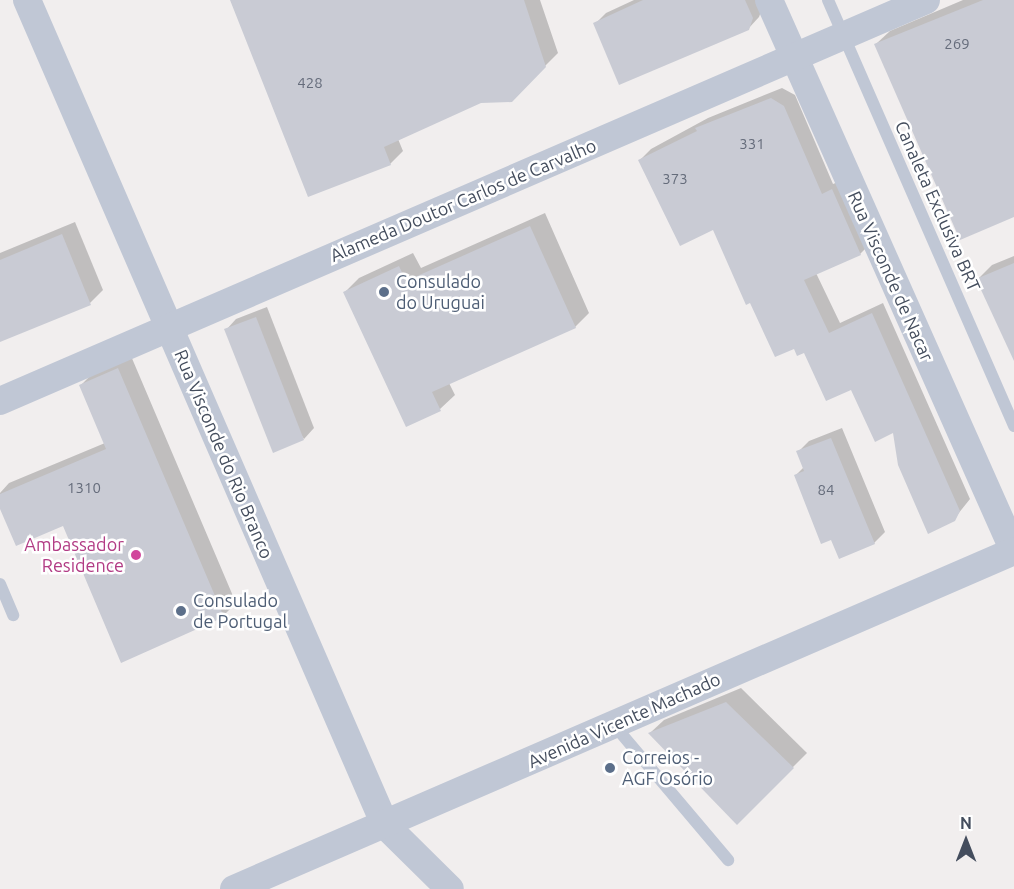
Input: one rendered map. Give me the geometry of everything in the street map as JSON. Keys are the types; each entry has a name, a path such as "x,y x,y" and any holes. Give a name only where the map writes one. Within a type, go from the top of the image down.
{"street":[{"name":"Rua Visconde do Rio Branco","path":"27,0 385,825 450,889"},
{"name":"Rua Visconde de Nacar","path":"769,0 1014,551"},
{"name":"Alameda Doutor Carlos de Carvalho","path":"0,401 926,0"},
{"name":"Avenida Vicente Machado","path":"234,889 1014,551"}],"lane":[{"name":"Canaleta Exclusiva BRT","path":"828,0 1014,426"},
{"path":"0,584 13,615"},
{"path":"613,725 728,860"}],"building":[{"path":"230,0 524,0 546,67 512,102 481,103 384,147 391,165 308,197"},
{"path":"643,0 745,0 753,18 749,30 619,85 593,23"},
{"path":"983,0 1014,0 1014,217 960,240 874,44"},
{"path":"771,98 784,106 822,194 832,189 861,255 804,280 829,333 872,313 960,511 955,521 928,534 898,465 893,433 875,442 851,390 826,401 804,353 797,356 794,349 775,357 750,303 746,305 713,230 680,246 638,160 697,131 695,128"},
{"path":"530,226 576,328 432,392 441,411 406,427 343,292 399,266 406,281"},
{"path":"62,234 91,305 0,342 0,260"},
{"path":"1014,263 1014,361 976,279"},
{"path":"256,317 304,440 273,453 224,329"},
{"path":"118,368 224,617 121,663 63,526 16,546 0,509 0,494 106,449 79,385"},
{"path":"831,438 875,544 839,559 831,540 821,544 794,475 804,471 796,451"},
{"path":"726,702 794,768 737,825 648,733"}],"place":[{"name":"Consulado do Uruguai","path":"384,292"},
{"name":"Ambassador Residence","path":"136,555"},
{"name":"Consulado de Portugal","path":"181,611"},
{"name":"Correios - AGF Osório","path":"610,768"}]}
